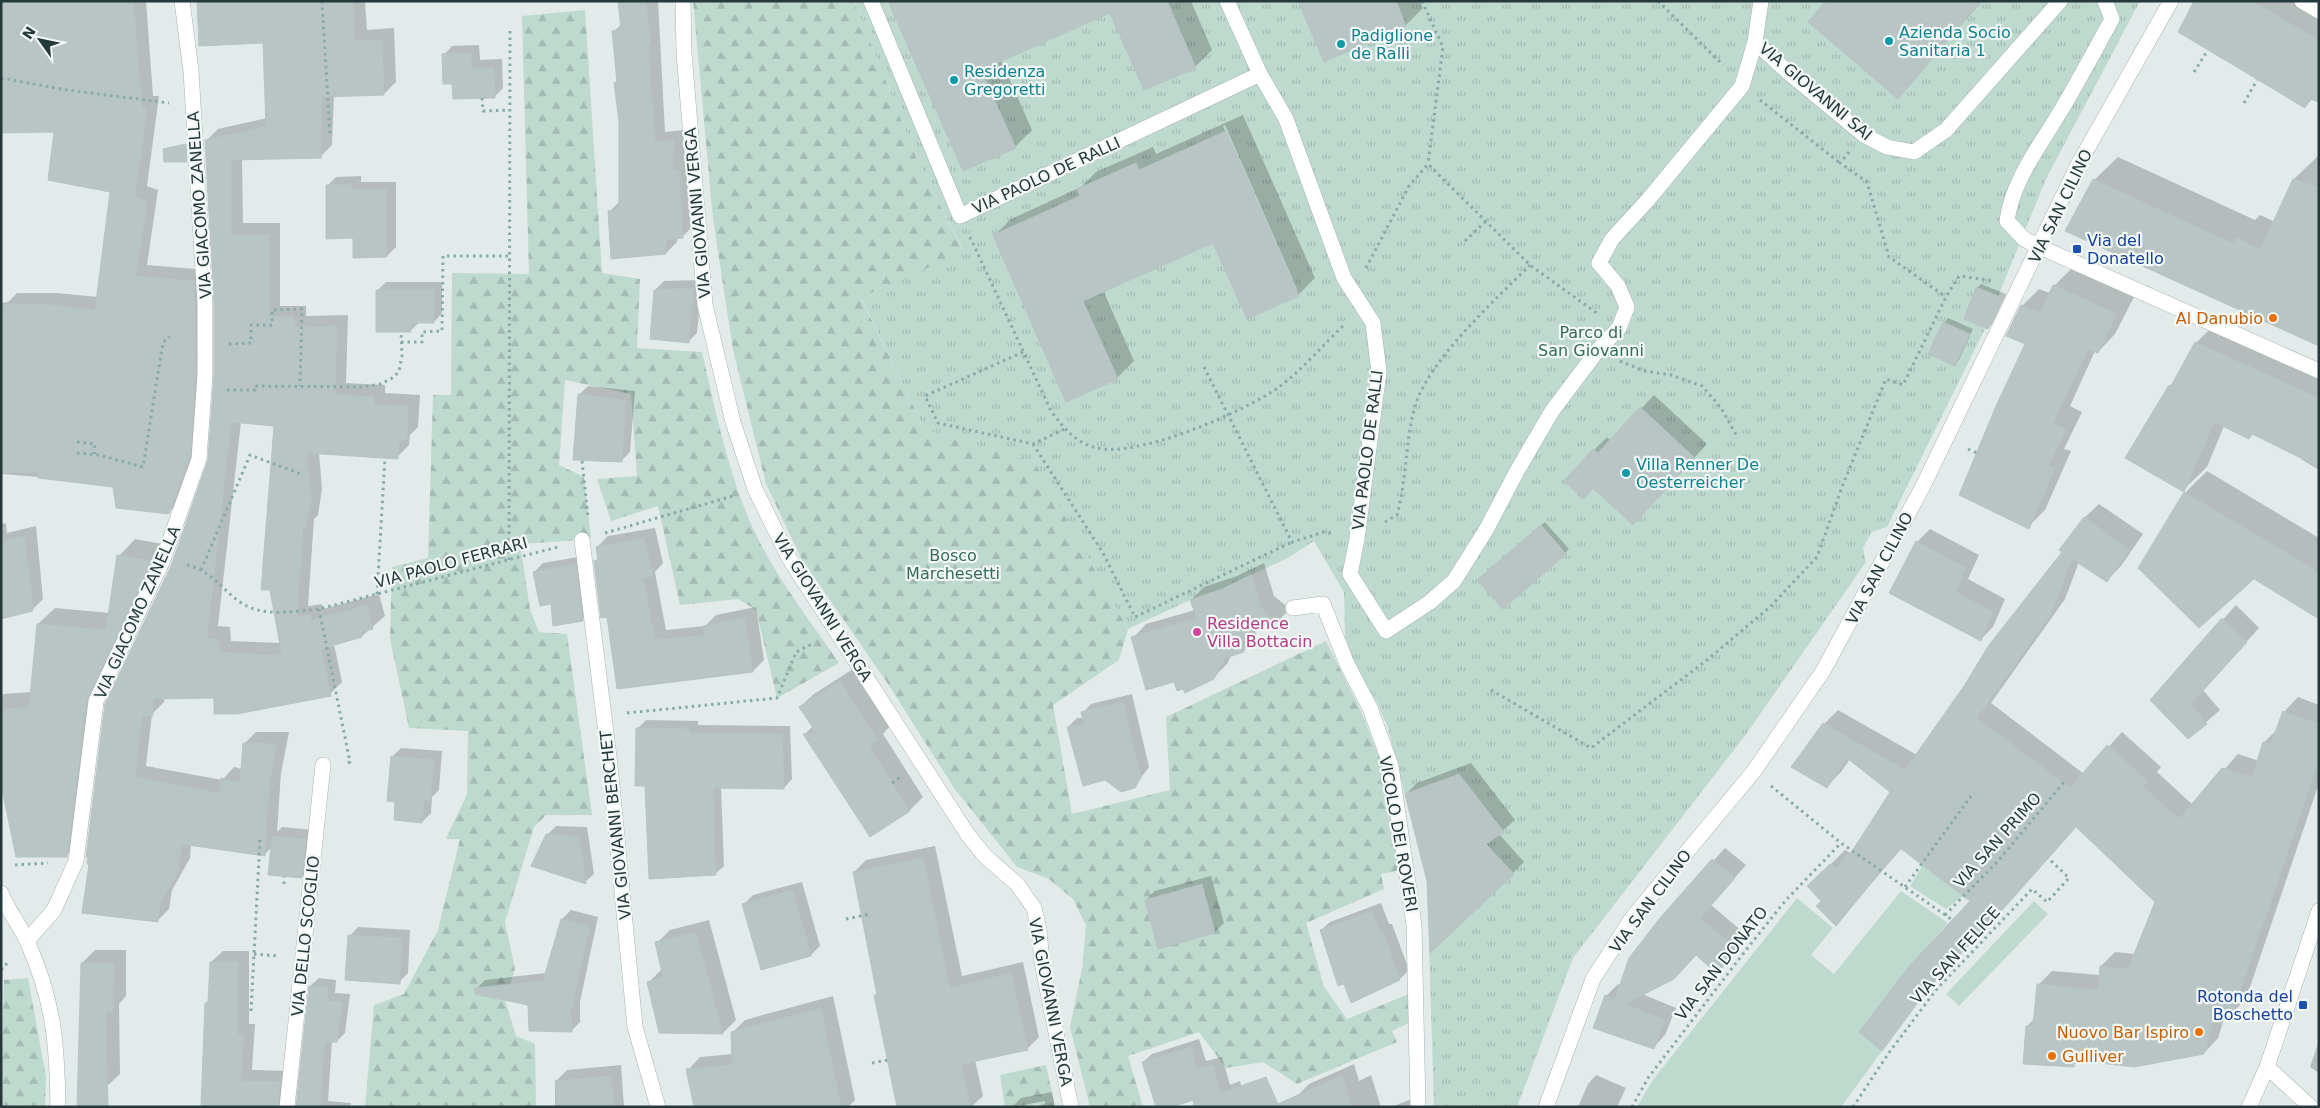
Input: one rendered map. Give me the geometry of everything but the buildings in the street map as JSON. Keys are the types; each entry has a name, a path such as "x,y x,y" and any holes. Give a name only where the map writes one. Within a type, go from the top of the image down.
{"street":[{"name":"VIA GIACOMO ZANELLA","path":"27,941 54,910 76,861 96,701 162,562 199,459 204,389 205,303 193,106 182,1"},
{"name":"VIA GIOVANNI VERGA","path":"683,1 684,53 705,304 733,422 755,490 789,558 968,835 986,856 1017,884 1034,908 1039,930 1042,963 1072,1107"},
{"name":"VIA PAOLO DE RALLI","path":"871,1 960,216 1260,74"},
{"name":"VIA PAOLO DE RALLI","path":"1227,1 1260,74 1286,119 1344,278 1373,323 1379,372 1357,539 1350,574 1386,630 1430,602 1454,581 1486,530 1517,471 1552,411 1598,350"},
{"name":"VIA GIOVANNI SAI","path":"1761,1 1755,42 1789,73 1864,135 1887,147 1914,152 1946,130 2060,1"},
{"path":"2105,1 2112,19 2009,200 2006,220 2024,239 2040,247 2319,372"},
{"name":"VIA SAN CILINO","path":"1546,1107 1592,979 1632,918 1754,771 1823,670 1922,488 2079,163 2171,1"},
{"path":"2302,1 2319,12"},
{"path":"1598,350 1619,328 1627,307 1618,286 1599,263 1612,239 1647,201 1742,86 1755,42"},
{"name":"VIA GIOVANNI BERCHET","path":"586,539 635,1027 658,1107"},
{"name":"VICOLO DEI ROVERI","path":"1293,608 1323,604 1348,664 1370,708 1391,766 1414,925 1418,1107"},
{"name":"VIA DELLO SCOGLIO","path":"287,1107 323,765"},
{"path":"1,892 7,908 27,941 46,987 55,1028 58,1107"},
{"path":"2249,1107 2267,1067 2319,911"},
{"path":"2262,1107 2267,1067"},
{"path":"2267,1067 2311,1107"}],"path":[{"path":"322,1 330,134"},
{"path":"960,216 1051,411 1070,436 1098,448 1140,447 1227,416 1279,387 1344,325 1409,186 1428,164 1443,47 1422,1"},
{"path":"1658,1 1712,52 1742,86 1867,182 1890,257 1946,297"},
{"path":"508,560 510,31"},
{"path":"2194,72 2208,50"},
{"path":"1,78 67,90 193,106"},
{"path":"2244,102 2257,80"},
{"path":"482,98 483,111 510,110"},
{"path":"1840,163 1864,135"},
{"path":"1428,164 1530,265 1619,328"},
{"path":"1466,241 1486,222"},
{"path":"402,342 422,342 422,332 442,332 443,256 509,256"},
{"path":"1033,444 1103,553 1135,617 1292,542 1324,532 1357,539 1397,515 1403,491 1406,446 1416,404 1431,374 1470,326 1530,265"},
{"path":"1491,690 1590,748 1707,660 1770,607 1817,557 1842,487 1886,379 1903,385 1946,297 1959,276 2005,282 2019,289"},
{"path":"205,344 251,343 251,325 272,325 272,310 302,309 300,386"},
{"path":"204,389 255,390 255,386 362,386 381,384 394,377 398,371 402,342 401,332"},
{"path":"77,452 94,454 143,467 163,342 170,337"},
{"path":"1598,350 1644,371 1671,375 1702,386 1721,408 1738,438"},
{"path":"1024,352 925,396 938,423 1033,444 1065,429"},
{"path":"1204,367 1292,542"},
{"path":"77,442 95,444 94,454"},
{"path":"201,570 250,455 301,474"},
{"path":"377,594 385,458"},
{"path":"582,461 586,539"},
{"name":"VIA PAOLO FERRARI","path":"162,562 190,566 207,572 241,603 259,610 280,612 319,609 586,539 755,490"},
{"path":"319,609 350,762 323,765"},
{"path":"604,716 776,698 796,652 836,632"},
{"path":"1754,771 1841,843 1951,919"},
{"name":"VIA SAN PRIMO","path":"1945,915 1998,860 2066,781"},
{"path":"1905,887 1971,796"},
{"path":"251,1011 260,840"},
{"name":"VIA SAN DONATO","path":"1632,1107 1648,1078 1746,950 1786,900 1841,843"},
{"name":"VIA SAN FELICE","path":"1853,1107 1888,1054 1936,990 2032,889 2047,902 2069,878 2048,858"},
{"path":"284,877 284,887"},
{"path":"846,918 870,914"},
{"path":"1976,938 1982,943"},
{"path":"254,954 280,956 281,946"},
{"path":"872,1063 888,1060"}],"green space":[{"name":"Bosco Marchesetti","path":"693,1 854,1 917,159 964,253 861,298 925,430 1034,461 1128,629 1119,660 1053,705 1072,814 1170,790 1166,717 1326,641 1360,709 1384,769 1402,870 1381,874 1384,889 1306,923 1324,987 1347,1019 1409,994 1409,1023 1392,1031 1397,1042 1297,1084 1263,1062 1226,1068 1199,1032 1128,1056 1143,1107 1090,1107 1070,1027 1082,969 1086,925 1073,899 1049,879 1017,867 954,788 890,687 801,558 766,484 733,350 713,219"},
{"name":"Parco di San Giovanni","path":"854,1 2140,1 2046,179 1983,333 1887,527 1872,532 1863,548 1866,562 1747,733 1573,958 1517,1107 1434,1107 1427,881 1388,728 1377,702 1358,674 1345,636 1344,592 1314,541 1286,559 1222,589 1190,600 1128,629 1034,461 925,430 861,297 964,252 917,159"},
{"path":"585,10 602,273 640,279 637,348 702,352 727,456 748,517 778,574 839,663 777,698 756,610 738,599 680,605 658,506 611,521 597,479 637,476 631,394 565,380 559,465 584,477 591,538 520,544 530,609 539,632 567,634 592,815 546,815 534,827 505,922 515,969 505,1000 516,1036 535,1044 536,1107 365,1107 374,1005 404,994 438,930 460,839 446,839 467,794 468,731 409,728 390,639 392,567 428,558 433,395 451,395 452,273 529,274 522,16"},
{"path":"1923,865 1963,896 1946,909 1910,886"},
{"path":"1901,891 1948,923 1910,965 1859,1032 1882,1051 1841,1107 1637,1107 1652,1081 1797,898 1833,928 1811,955 1834,974"},
{"path":"2034,901 2048,914 1959,1006 1946,994"},
{"path":"28,978 46,1077 45,1107 1,1107 4,980"},
{"path":"1046,1065 1055,1107 1039,1107 1039,1104 1026,1107 1005,1107 1000,1075"}],"place":[{"name":"Azienda Socio Sanitaria 1","path":"1889,41"},
{"name":"Padiglione de Ralli","path":"1341,44"},
{"name":"Residenza Gregoretti","path":"954,80"},
{"name":"Via del Donatello","path":"2077,249"},
{"name":"Al Danubio","path":"2273,318"},
{"name":"Villa Renner De Oesterreicher","path":"1626,473"},
{"name":"Residence Villa Bottacin","path":"1197,632"},
{"name":"Rotonda del Boschetto","path":"2303,1005"},
{"name":"Nuovo Bar Ispiro","path":"2199,1032"},
{"name":"Gulliver","path":"2052,1056"}]}
